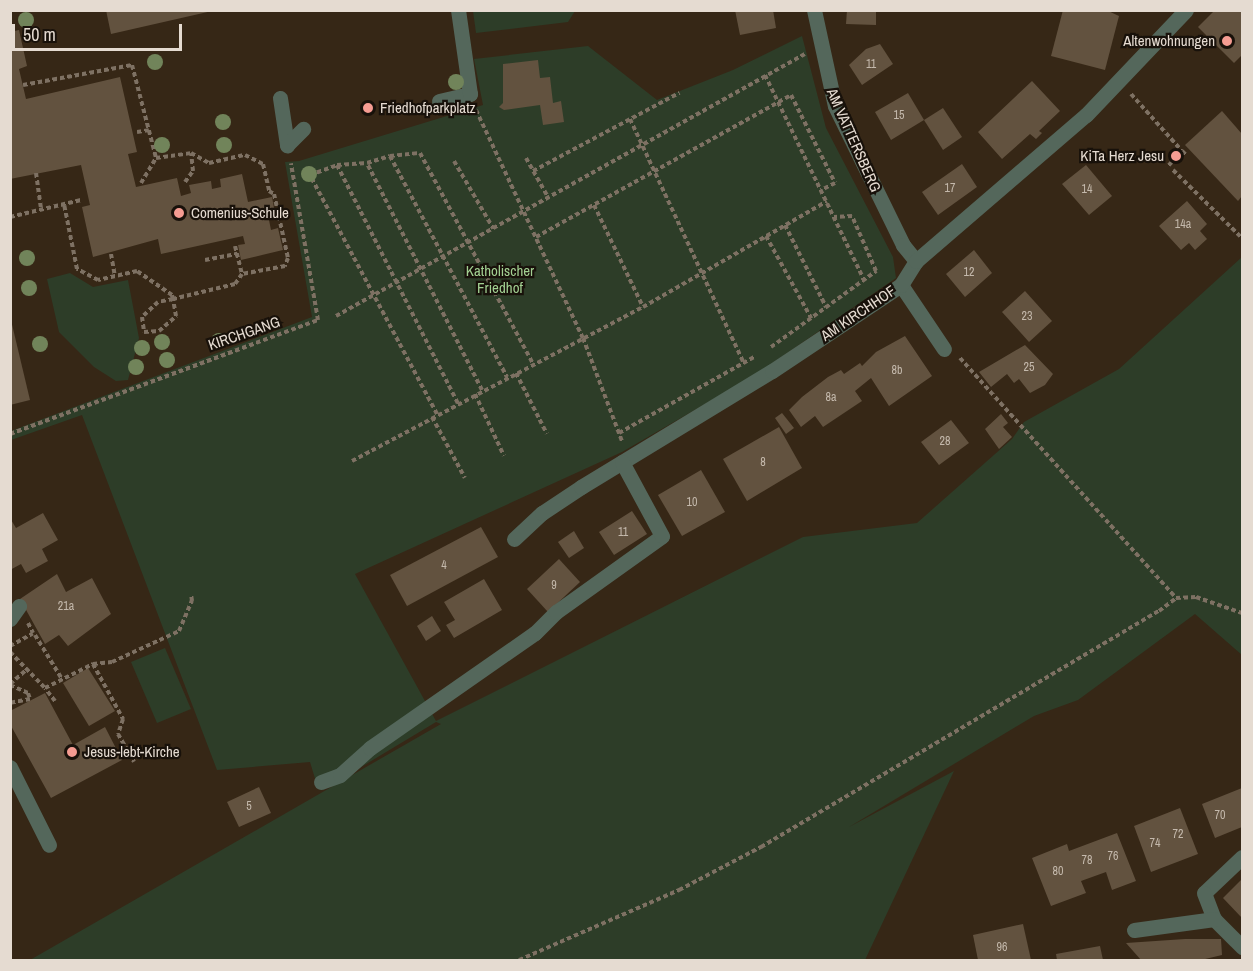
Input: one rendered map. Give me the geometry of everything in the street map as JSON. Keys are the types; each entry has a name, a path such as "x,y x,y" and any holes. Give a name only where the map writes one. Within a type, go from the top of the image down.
{"street":[{"path":"439,101 470,94 458,10"},
{"name":"AM VATTERSBERG","path":"814,10 821,52 835,106 903,246 916,261"},
{"name":"AM KIRCHHOF","path":"514,539 542,513 763,377 900,285 916,261 999,193 1120,82 1186,10"},
{"path":"280,98 288,145"},
{"path":"288,145 303,129"},
{"path":"900,285 944,349"},
{"path":"321,782 340,775 370,748 535,633 556,612 662,536 625,460"},
{"path":"10,767 49,845"},
{"path":"1242,857 1204,893 1214,919 1242,947"},
{"path":"1134,930 1214,919"}],"path":[{"path":"336,316 803,54 821,52"},
{"path":"22,86 132,65 156,158 141,183"},
{"path":"765,75 864,280"},
{"path":"1120,82 1187,156"},
{"path":"533,171 679,93"},
{"path":"470,94 582,338 619,433 625,460"},
{"path":"536,237 791,95 835,183 821,190"},
{"path":"630,119 657,170 744,363"},
{"path":"137,132 149,130"},
{"name":"KIRCHGANG","path":"10,434 318,320 288,145"},
{"path":"1167,167 1182,151"},
{"path":"64,204 77,269 98,280 137,272 173,299 176,316 159,331 144,332 142,316 158,302 173,299 235,284 242,274 285,266 288,258 274,194 270,191 263,164 245,155 209,163 191,153 156,158"},
{"path":"185,182 193,171 191,153"},
{"path":"437,414 310,175 337,165 367,163 390,156 420,153 533,364"},
{"path":"390,156 507,377"},
{"path":"526,158 548,197"},
{"path":"454,161 493,228"},
{"path":"367,163 482,390"},
{"path":"337,165 458,403"},
{"path":"1173,170 1242,238"},
{"path":"36,173 41,210"},
{"path":"10,217 81,200"},
{"path":"352,461 475,393 643,307 827,201"},
{"path":"594,205 643,307"},
{"path":"619,433 744,363 876,271 852,216 834,217"},
{"path":"785,225 826,307"},
{"path":"766,236 811,318"},
{"path":"235,246 242,274"},
{"path":"111,254 115,276"},
{"path":"205,260 237,254"},
{"path":"961,359 1176,598"},
{"path":"516,373 547,434"},
{"path":"475,393 504,456"},
{"path":"432,417 465,478"},
{"path":"45,688 93,664 112,662 179,631 192,601 191,594"},
{"path":"519,960 679,890 761,847 1160,611 1176,598 1196,597 1242,613"},
{"path":"10,646 35,635 62,679"},
{"path":"10,652 55,701"},
{"path":"93,664 123,719 118,734 134,762"},
{"path":"10,703 30,699 28,693 10,685 26,670"}],"green space":[{"path":"473,10 575,11 568,22 476,33"},
{"name":"Katholischer Friedhof","path":"802,36 826,128 893,257 896,278 755,375 622,452 355,574 436,721 803,537 917,523 1012,439 1024,422 1119,369 1242,257 1242,655 1195,614 1078,700 1034,716 849,827 954,771 865,960 30,960 441,724 436,722 323,790 317,785 310,762 217,770 82,415 11,440 11,431 312,317 285,162 299,161 483,105 474,59 588,46 657,100 733,70"},
{"path":"70,273 93,287 128,280 139,338 128,380 116,381 94,367 59,332 47,279"},
{"path":"165,648 191,709 157,723 131,662"}],"building":[{"path":"106,10 212,10 212,11 111,34"},
{"path":"735,10 773,10 776,28 740,35"},
{"path":"847,10 876,10 876,25 846,24"},
{"path":"1063,10 1106,10 1119,16 1105,70 1051,56"},
{"name":"Altenwohnungen","path":"1215,10 1242,10 1242,55 1234,63 1198,27"},
{"path":"19,30 27,66 19,69 26,99 120,77 137,152 128,154 136,187 177,178 181,196 191,193 189,185 211,181 212,189 221,187 220,179 242,174 248,202 272,197 276,219 269,220 271,230 278,228 283,250 241,260 238,245 245,244 243,236 161,254 158,239 93,257 82,207 90,205 81,165 10,179 10,32"},
{"path":"880,44 893,64 862,85 849,65 866,49"},
{"path":"538,60 540,78 550,77 553,103 561,101 564,122 543,125 540,105 504,110 499,107 503,103 503,64"},
{"path":"1032,81 1060,111 1039,131 1042,133 1036,139 1030,134 1002,159 978,132"},
{"path":"908,93 924,120 891,140 875,112"},
{"path":"943,108 962,137 943,150 924,120"},
{"path":"1222,111 1242,134 1242,196 1238,201 1185,145"},
{"path":"962,164 977,187 938,215 922,192"},
{"path":"1086,165 1112,196 1089,215 1062,184"},
{"path":"1187,201 1207,224 1200,231 1207,239 1195,250 1189,243 1181,250 1159,226"},
{"path":"974,250 992,273 965,297 946,274"},
{"path":"1025,291 1052,321 1029,342 1002,312"},
{"path":"10,316 30,400 10,405"},
{"path":"905,336 932,376 889,406 871,378 855,391 862,401 823,427 815,416 801,427 789,410 802,397 828,377 841,370 844,374 860,363 862,366 876,352"},
{"path":"1025,345 1053,374 1045,385 1030,393 1019,379 1014,383 1007,374 991,387 979,372"},
{"path":"782,413 794,428 786,434 775,418"},
{"path":"1001,414 1008,423 1003,427 1012,437 999,449 985,429"},
{"path":"951,420 969,443 939,465 921,442"},
{"path":"779,427 802,468 747,501 723,459"},
{"path":"701,470 725,512 682,536 658,495"},
{"path":"632,511 647,534 614,555 599,532"},
{"path":"43,513 58,540 42,549 48,561 26,573 21,564 10,570 10,518 16,528"},
{"path":"481,527 498,557 407,606 390,575"},
{"path":"574,531 584,548 569,558 558,542"},
{"path":"559,559 580,582 548,612 527,589"},
{"path":"57,574 66,592 92,578 111,614 68,646 59,635 45,644 20,599"},
{"path":"484,579 502,610 454,638 446,625 455,620 444,602"},
{"path":"432,616 441,631 426,641 417,626"},
{"path":"88,668 115,711 89,726 63,683"},
{"name":"Jesus-lebt-Kirche","path":"45,693 73,745 105,727 122,760 51,798 10,724 10,711"},
{"path":"259,787 271,813 239,827 227,802"},
{"path":"1242,788 1242,827 1215,838 1202,804"},
{"path":"1180,808 1198,854 1151,872 1134,826"},
{"path":"1117,833 1136,881 1112,890 1106,872 1081,881 1086,893 1051,906 1032,858 1067,844 1069,851"},
{"path":"1242,879 1242,918 1223,898"},
{"path":"1023,924 1031,960 978,960 973,935"},
{"path":"1221,939 1222,955 1201,960 1141,960 1126,943"},
{"path":"1100,946 1103,960 1057,960 1056,954"}],"place":[{"name":"Altenwohnungen","path":"1227,41"},
{"name":"Friedhofparkplatz","path":"368,108"},
{"name":"KiTa Herz Jesu","path":"1176,156"},
{"name":"Comenius-Schule","path":"179,213"},
{"name":"Jesus-lebt-Kirche","path":"72,752"}]}
